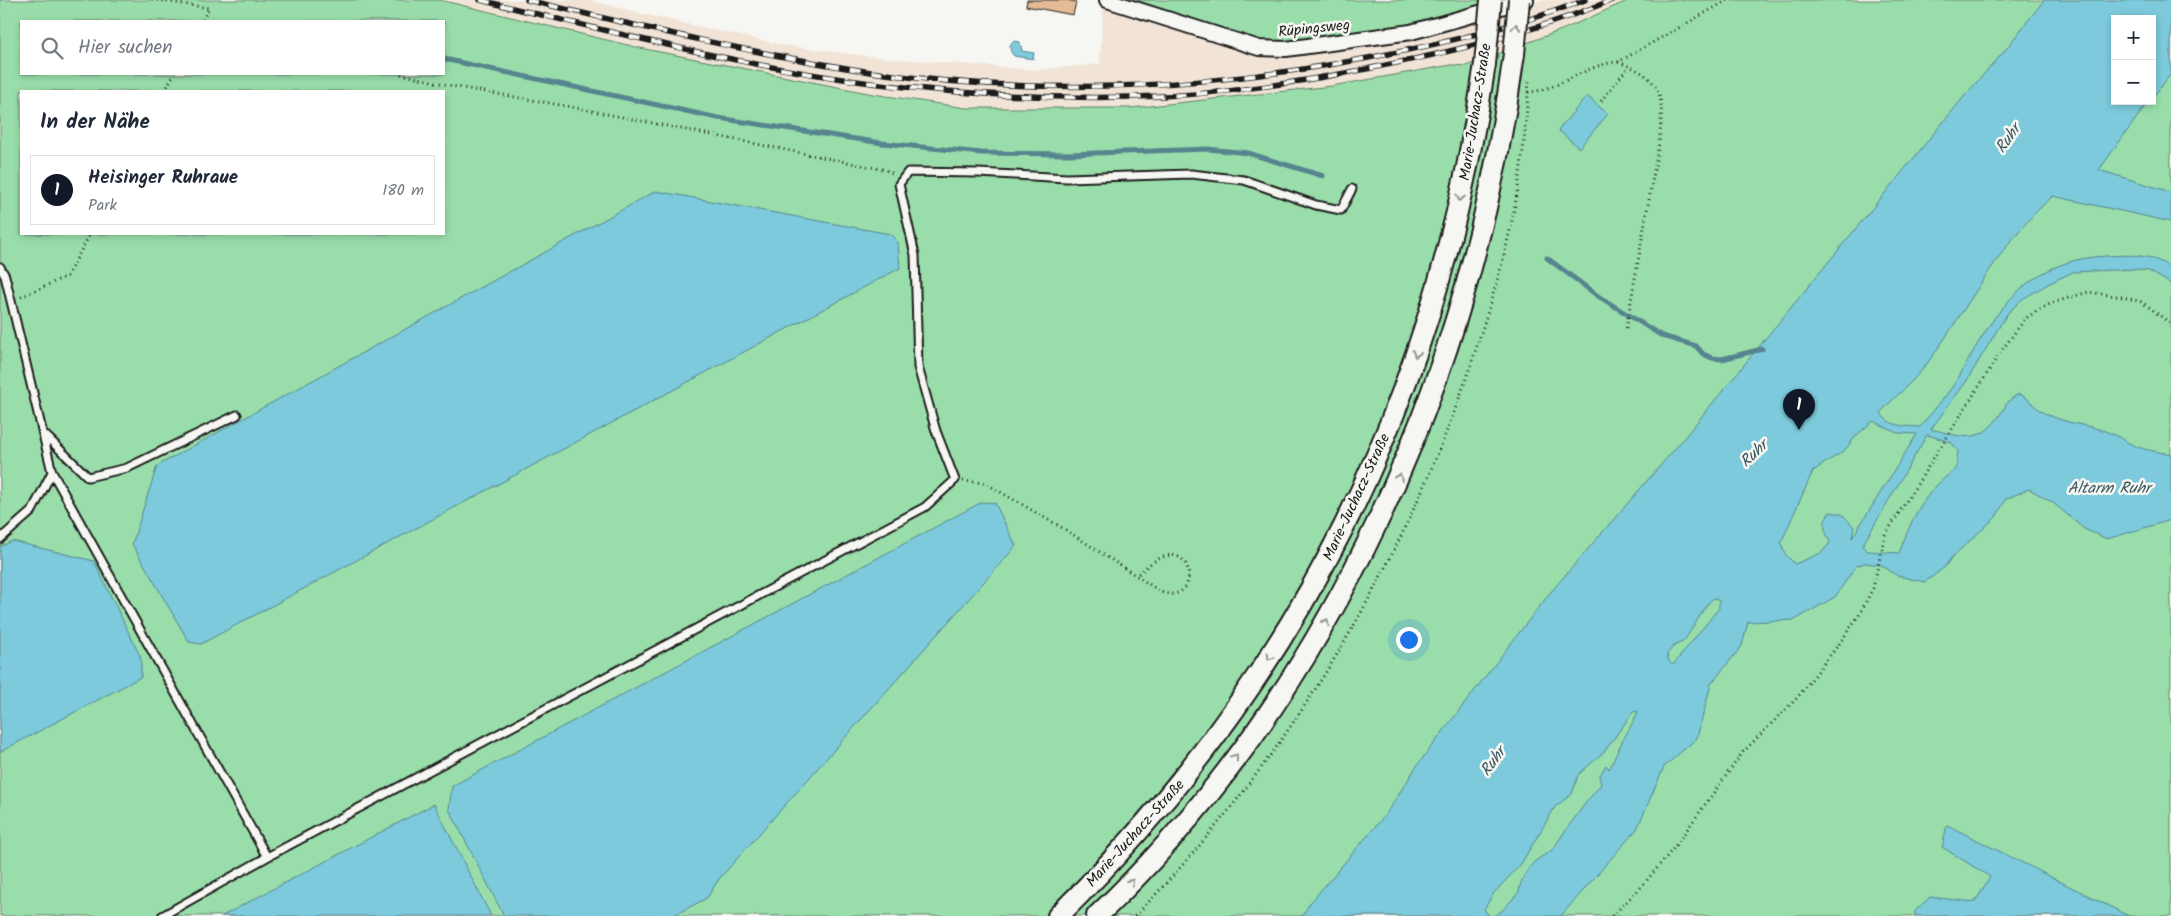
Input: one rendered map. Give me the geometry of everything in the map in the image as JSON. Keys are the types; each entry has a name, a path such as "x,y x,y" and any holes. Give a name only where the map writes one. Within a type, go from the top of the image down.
{"main road":[{"name":"Marie-Juchacz-Straße","path":"1058,916 1095,880 1154,815 1208,748 1297,614 1337,544 1376,460 1410,373 1437,288 1464,182 1484,64 1491,0"},
{"name":"Marie-Juchacz-Straße","path":"1097,916 1177,831 1231,763 1277,698 1326,622 1401,473 1437,381 1471,273 1494,178 1514,54 1519,0"}],"street":[{"name":"Rüpingsweg","path":"1107,0 1259,48 1286,49 1411,32 1527,0"}],"lane":[{"path":"162,916 267,857 925,507 955,480 936,431 918,367 915,255 899,184 908,172 978,173 1067,178 1191,174 1244,180 1316,205 1341,210 1352,189"},
{"path":"0,267 5,276 52,472 267,857"},
{"path":"43,433 88,477 127,468 237,415"},
{"path":"0,539 32,511 52,472"}],"path":[{"path":"157,0 209,8 203,20"},
{"path":"1528,92 1545,89 1601,64 1618,62 1728,0"},
{"path":"1618,62 1647,74 1661,102 1662,117 1660,143 1626,329"},
{"path":"1601,101 1630,66"},
{"path":"166,90 173,75"},
{"path":"405,75 457,87 572,107 876,168 903,179"},
{"path":"11,301 67,276 89,235"},
{"path":"1612,916 1642,886 1673,849 1743,752 1797,698 1823,666 1859,615 1873,588 1885,535 2014,332 2025,319 2038,310 2076,294 2088,292 2105,293 2142,302 2171,324"},
{"path":"955,480 984,483 1066,530 1137,575 1167,594 1181,591 1190,577 1189,570 1183,560 1170,555 1158,559 1137,575"}],"shaded area":[{"path":"440,0 590,0 642,14 783,45 875,57 1035,70 1100,64 1103,6 1174,25 1411,36 1541,0 1629,0 1564,29 1466,66 1451,65 1332,86 1131,108 966,108 873,94 640,48"}],"green space":[{"path":"0,0 440,0 640,48 873,94 966,108 1131,108 1332,86 1451,65 1466,66 1564,29 1629,0 2171,0 2171,916 0,916"},
{"path":"1121,0 1484,0 1483,10 1410,29 1313,44 1260,44"}],"water":[{"path":"2044,0 2171,0 2171,74 2156,93 2156,15 2111,15 2111,105 2146,105 2099,170 2171,192 2171,222 2053,196 2034,214 2001,255 1926,365 1881,412 1892,423 1920,427 1953,386 1980,340 2004,306 2031,280 2047,271 2065,263 2084,258 2132,255 2154,259 2171,267 2171,284 2149,271 2133,269 2073,272 2021,300 2007,314 1966,382 1931,429 1961,436 1978,435 1993,424 2008,402 2019,394 2046,414 2105,431 2142,448 2171,454 2171,520 2107,539 2084,529 2052,502 2029,489 2006,499 1996,517 1951,558 1945,567 1925,582 1898,576 1881,565 1865,563 1856,566 1835,597 1795,620 1748,622 1742,646 1711,684 1697,738 1664,767 1637,829 1561,916 1494,916 1503,910 1519,892 1522,880 1529,868 1534,862 1553,849 1601,784 1599,777 1606,765 1609,769 1638,711 1633,712 1605,751 1578,775 1572,794 1555,807 1521,864 1494,893 1484,909 1489,916 1302,916 1310,903 1386,814 1418,764 1549,594 1679,444 1967,93 2002,54","holes":["1873,421 1897,433 1917,434 1852,538 1854,527 1842,514 1830,512 1825,524 1825,531 1830,543 1821,553 1795,564 1785,554 1781,543 1813,471 1844,451 1857,435","1927,435 1951,442 1958,451 1956,469 1935,487 1920,506 1899,553 1868,551 1862,546","1714,598 1719,601 1719,608 1673,665 1669,661 1667,654 1674,646 1684,641 1709,602"]},
{"path":"1013,41 1020,42 1022,51 1034,53 1033,59 1014,56 1010,45"},
{"path":"1587,96 1608,114 1579,148 1558,130"},
{"path":"656,191 890,234 898,242 900,268 201,644 189,642 132,544 157,466"},
{"path":"982,502 995,503 1016,546 719,879 707,898 673,916 504,916 449,809 452,786"},
{"path":"12,541 94,561 141,658 141,677 0,752 0,547"},
{"path":"434,804 491,916 222,916"},
{"path":"1947,825 2129,916 1915,916 1915,911 1930,897 1975,902 1990,877 1942,847"}],"building":[{"path":"1027,0 1067,0 1076,2 1073,15 1026,6"}],"waterway":[{"path":"445,59 718,118 882,143 982,153 1068,154 1208,149 1248,153 1323,176"},
{"path":"1547,258 1598,296 1662,336 1696,346 1703,354 1712,358 1722,359 1762,349"}],"railway":[{"path":"480,0 674,47 822,76 903,87 968,93 1099,97 1165,96 1231,91 1363,70 1505,37 1559,20 1612,0"},
{"path":"527,0 655,30 871,72 937,80 1071,87 1205,81 1337,64 1472,35 1518,23 1585,0"}],"place":[{"name":"Heisinger Ruhraue","path":"1799,430"}],"water label":[{"name":"Ruhr","path":"2007,138"},
{"name":"Ruhr","path":"1753,453"},
{"name":"Altarm Ruhr","path":"2109,487"},
{"name":"Ruhr","path":"1492,761"}]}
